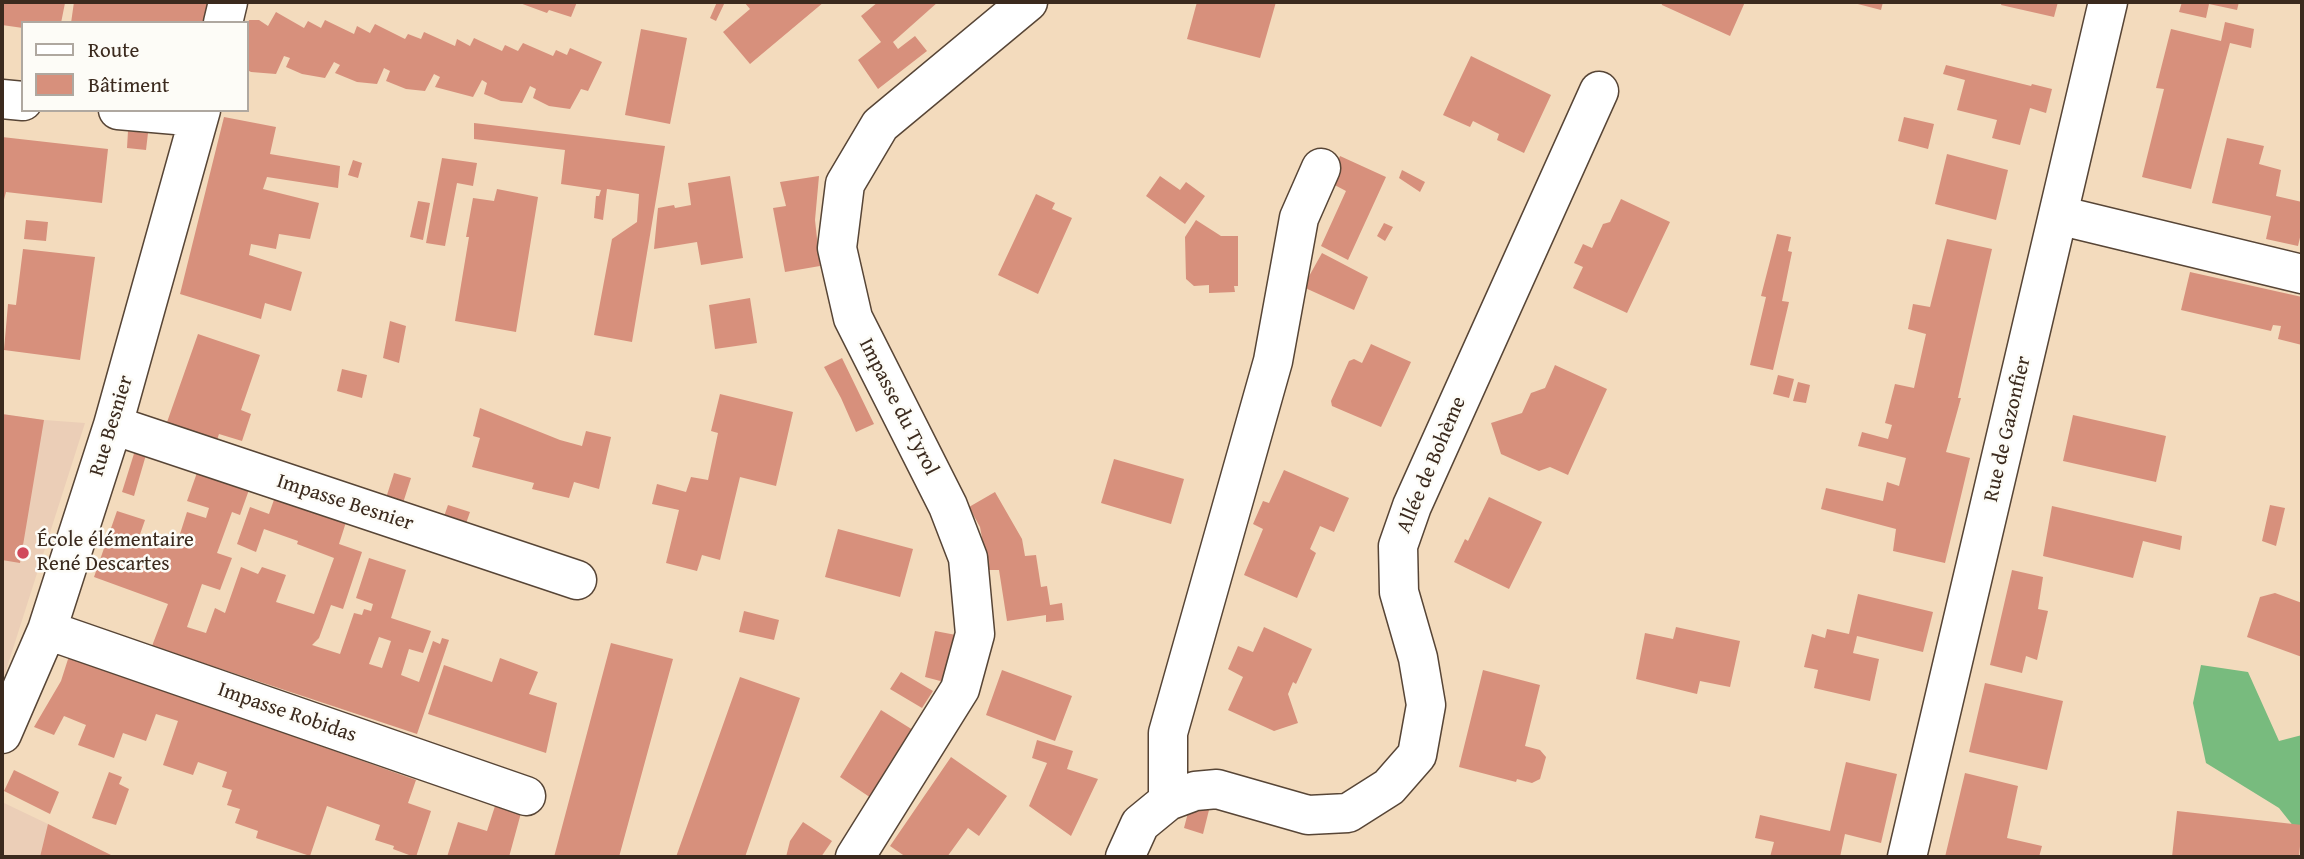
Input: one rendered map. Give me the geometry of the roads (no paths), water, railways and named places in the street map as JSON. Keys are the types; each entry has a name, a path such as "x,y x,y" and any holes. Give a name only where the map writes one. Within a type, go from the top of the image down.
{"street":[{"path":"223,21 228,2"},
{"name":"Impasse du Tyrol","path":"855,857 960,689 975,634 968,558 953,519 853,318 837,248 845,184 880,125 1028,2"},
{"name":"Rue de Gazonfier","path":"1907,857 2108,2"},
{"name":"Allée de Bohème","path":"1125,857 1140,824 1168,801 1195,791 1217,789 1308,816 1348,813 1389,787 1417,755 1426,705 1418,658 1399,592 1398,546 1412,506 1599,91"},
{"path":"2,99 21,101"},
{"path":"159,112 200,114"},
{"name":"Rue Besnier","path":"2,734 47,630 113,425 200,114"},
{"path":"1168,801 1168,733 1273,361 1299,218 1321,168"},
{"path":"2058,215 2302,274"},
{"name":"Impasse Besnier","path":"113,425 577,580"},
{"name":"Impasse Robidas","path":"47,630 526,796"}],"place":[{"name":"École élémentaire René Descartes","path":"23,553"}]}
